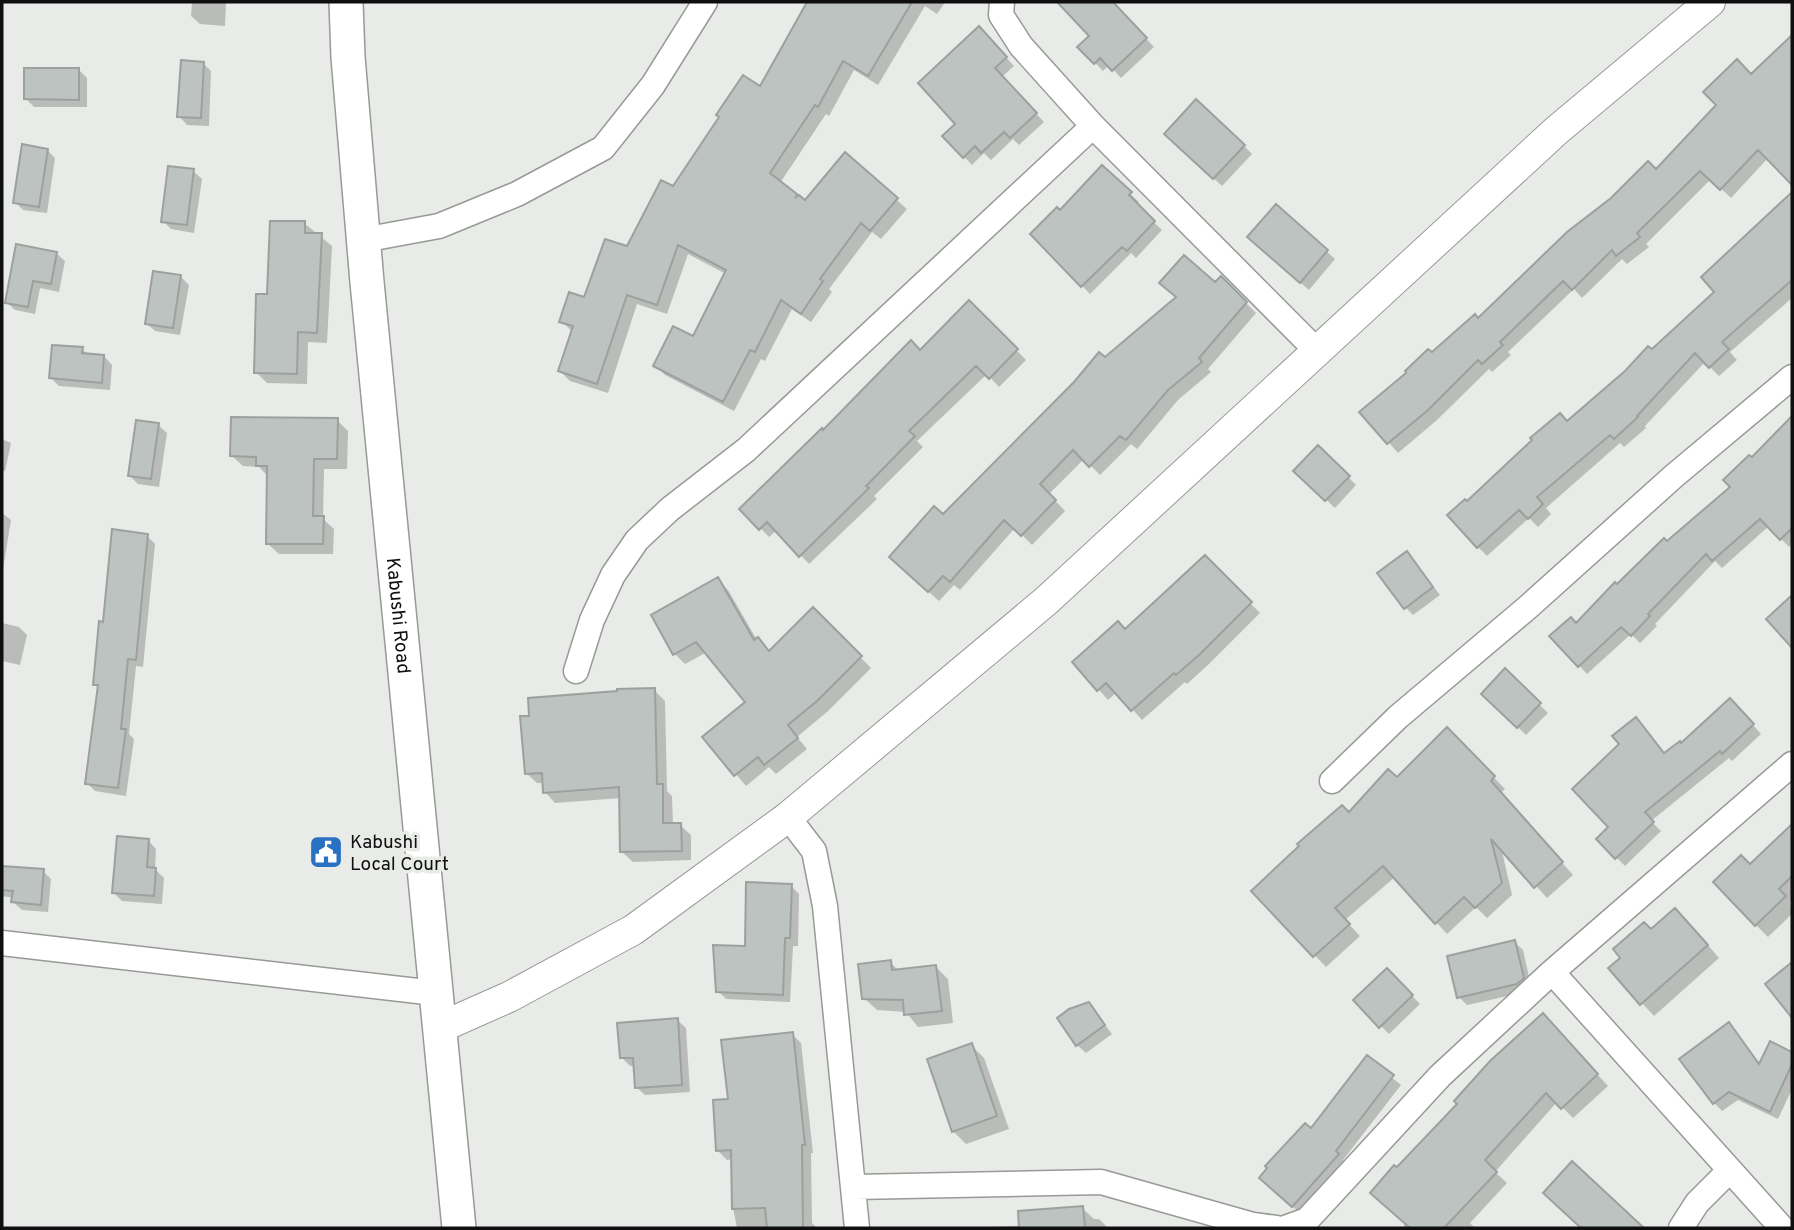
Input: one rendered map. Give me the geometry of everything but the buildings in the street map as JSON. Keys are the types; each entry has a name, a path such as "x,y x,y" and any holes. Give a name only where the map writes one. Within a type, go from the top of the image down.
{"main road":[{"name":"Kabushi Road","path":"346,2 363,240 459,1228"}],"street":[{"path":"363,240 439,226 517,194 603,148 653,85 705,2"},
{"path":"1002,2 1001,15 1021,46 1093,126 1318,352"},
{"path":"439,1028 509,997 633,930 788,817 1046,601 1556,131 1710,2"},
{"path":"576,671 592,620 613,575 637,540 670,509 746,450 1093,126"},
{"path":"1332,781 1398,717 1527,608 1674,476 1792,377"},
{"path":"1284,1228 1307,1220 1440,1076 1552,972 1792,764"},
{"path":"788,817 814,851 825,906 858,1228"},
{"path":"2,943 435,993"},
{"path":"1552,972 1782,1228"},
{"path":"1681,1228 1697,1203 1730,1170"},
{"path":"855,1187 1101,1182 1253,1225 1276,1228"}],"place":[{"name":"Kabushi Local Court","path":"326,852"}]}
